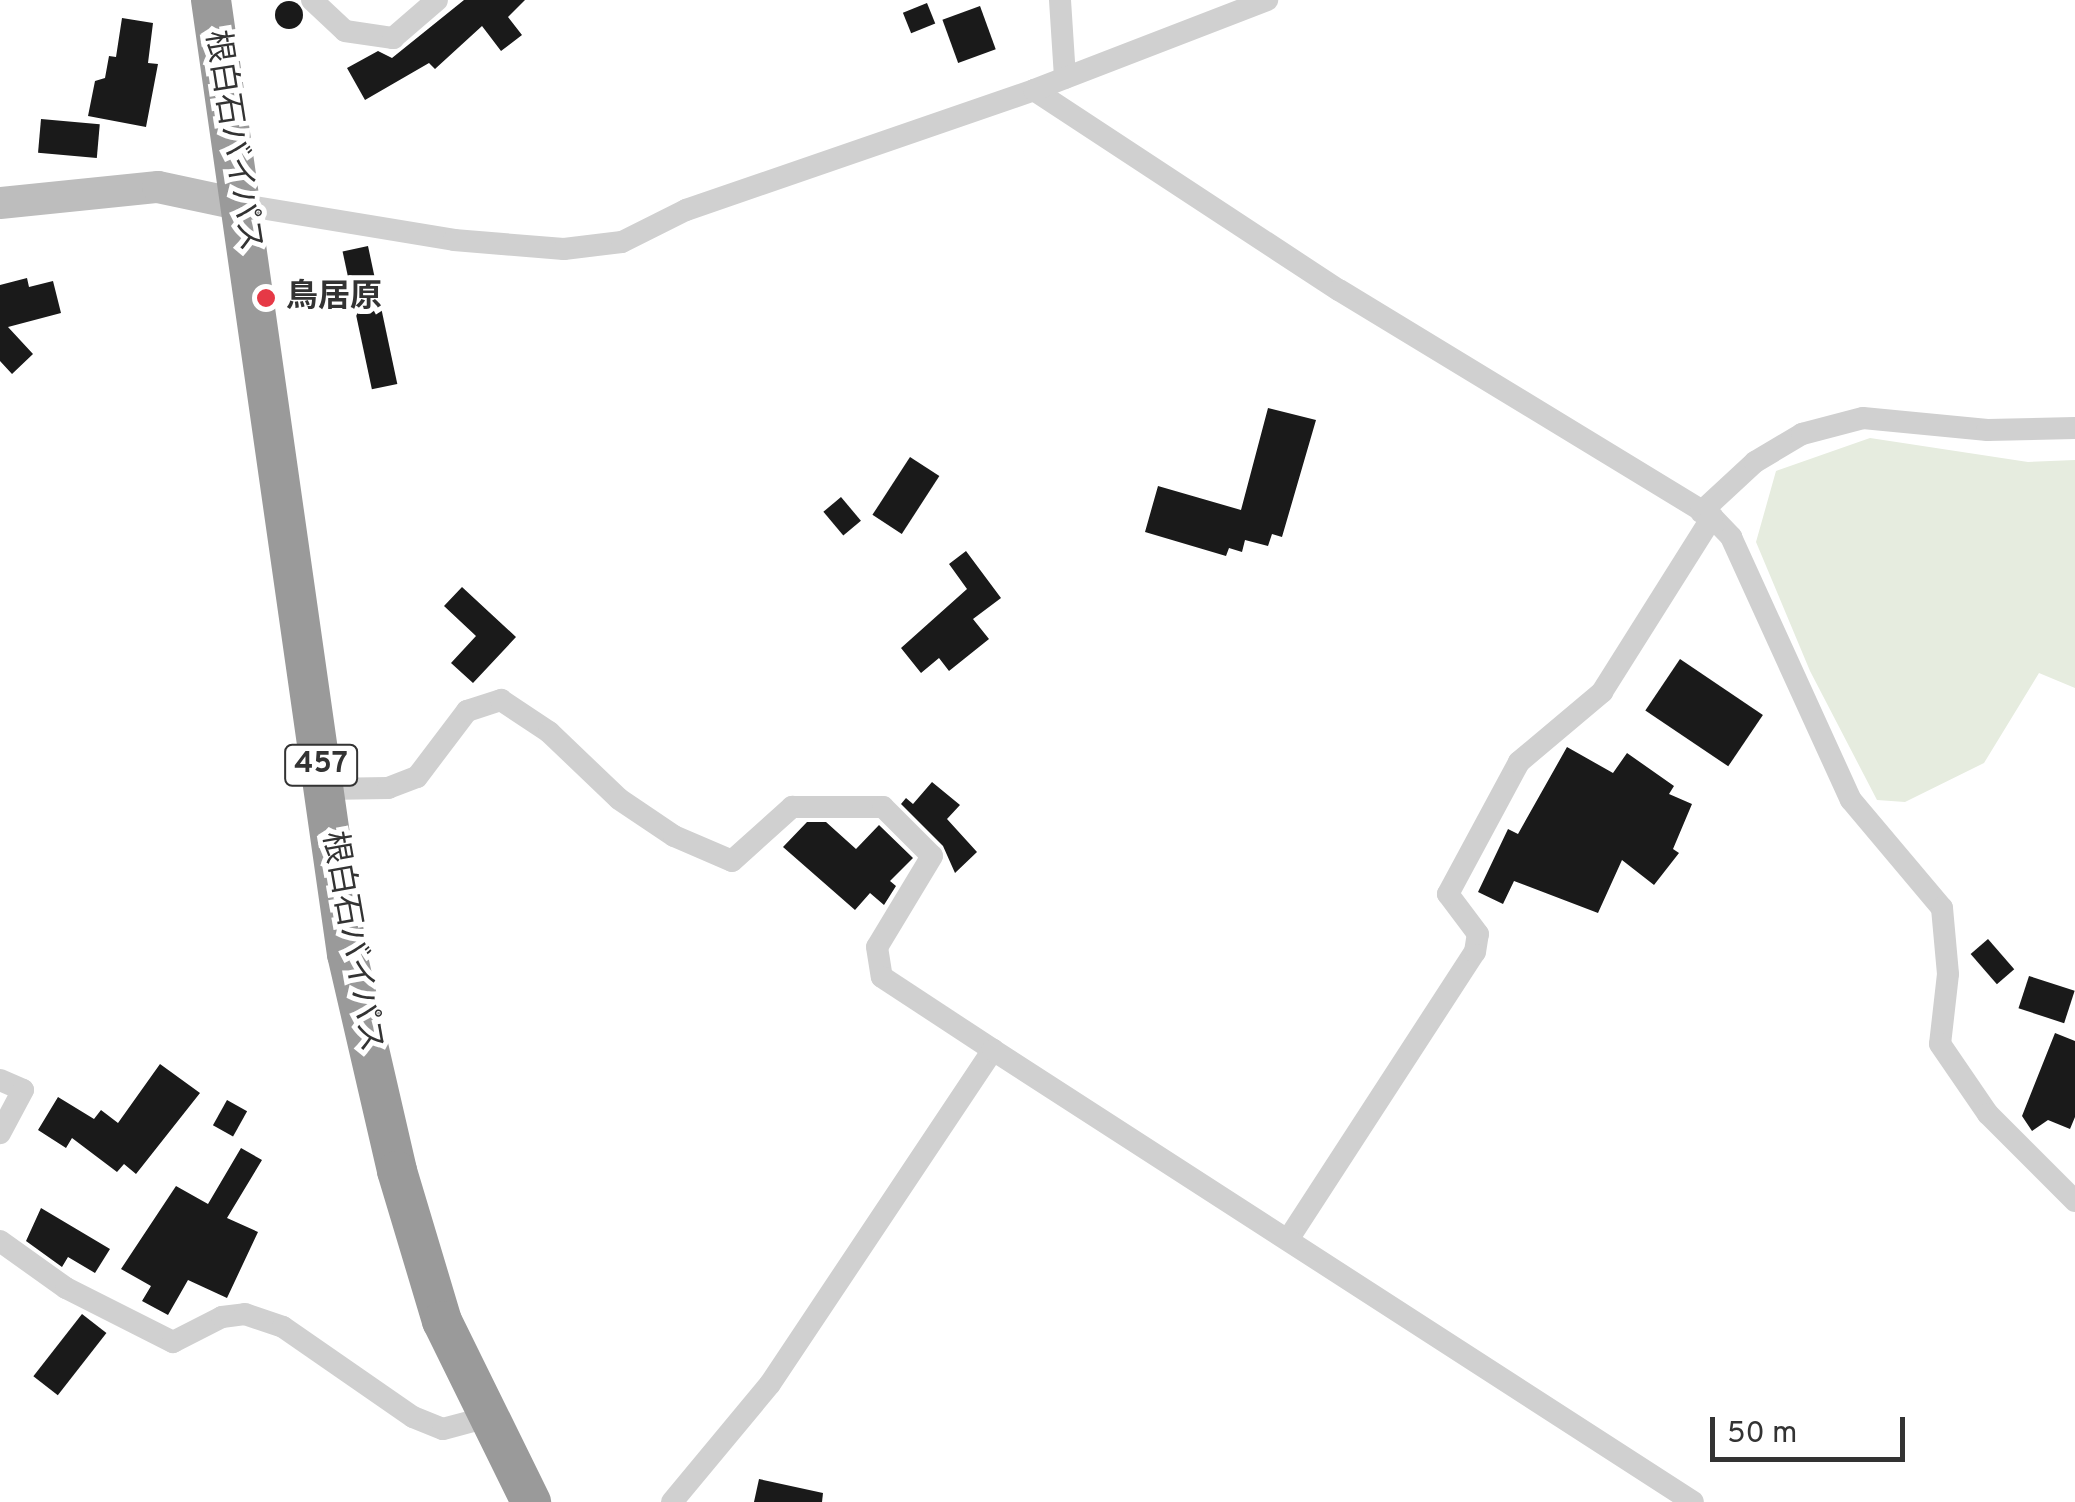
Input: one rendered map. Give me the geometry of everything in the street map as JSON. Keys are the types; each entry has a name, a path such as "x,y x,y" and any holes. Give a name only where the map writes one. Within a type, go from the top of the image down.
{"highway":[{"name":"根白石バイパス","path":"211,0 347,954 398,1171 442,1321 531,1502"}],"street":[{"path":"312,0 345,32 393,38 438,0"},
{"path":"1060,0 1065,78"},
{"path":"0,204 158,187 454,240 564,249 622,242 686,210 1034,90 1268,0"},
{"path":"1034,90 1338,290 1706,515 1746,565 1851,800 1942,908 1948,974 1940,1044 1988,1114 2075,1200"},
{"path":"1290,1238 1475,952 1478,934 1448,894 1519,762 1602,692 1706,515 1755,462 1802,434 1863,418 1987,430 2075,428"},
{"path":"324,789 388,788 417,776 468,712 501,700 549,732 619,799 674,836 732,861 792,806 883,806 932,856 877,947 882,977 1692,1502"},
{"path":"672,1502 770,1384 993,1050"},
{"path":"0,1080 23,1090 0,1133"},
{"path":"0,1242 66,1288 173,1342 222,1317 245,1314 283,1327 413,1417 443,1429 488,1417"}],"shaded area":[{"path":"1870,438 2028,462 2075,460 2075,688 2039,673 1984,763 1905,802 1877,800 1810,671 1756,542 1776,471"}],"building":[{"path":"464,0 525,0 508,17 522,35 501,51 482,26 435,69 429,63 365,100 347,68 378,51 392,58"},
{"path":"289,1 299,5 303,15 299,25 289,29 279,25 275,15 279,5"},
{"path":"927,3 935,23 911,33 903,13"},
{"path":"980,6 996,49 958,63 942,20"},
{"path":"122,18 153,23 148,63 158,64 146,127 88,116 95,81 105,78 109,56 116,57"},
{"path":"41,119 100,124 97,158 38,153"},
{"path":"368,246 397,384 372,389 343,251"},
{"path":"27,278 29,287 53,281 61,313 8,327 33,354 12,374 0,361 0,285"},
{"path":"1268,408 1316,420 1282,537 1272,534 1268,546 1245,540 1242,552 1229,548 1226,556 1145,532 1158,486 1241,510"},
{"path":"910,457 939,476 902,534 872,515"},
{"path":"841,497 861,521 843,536 823,512"},
{"path":"966,551 1001,598 973,619 989,639 949,671 939,658 921,673 901,648 967,589 949,564"},
{"path":"462,587 516,637 473,683 451,663 476,636 444,606"},
{"path":"1680,659 1763,715 1728,766 1645,710"},
{"path":"1567,747 1613,773 1627,753 1674,786 1669,794 1692,804 1673,849 1679,853 1654,885 1622,860 1598,913 1514,881 1503,904 1478,892 1508,829 1518,834"},
{"path":"932,782 960,805 947,819 977,852 955,873 943,846 901,804 906,798 913,804"},
{"path":"807,822 826,822 856,849 879,825 913,858 890,881 896,886 884,905 870,893 855,910 783,847"},
{"path":"1988,939 2014,969 1997,984 1971,954"},
{"path":"2029,976 2075,991 2064,1023 2018,1008"},
{"path":"2055,1033 2075,1041 2075,1117 2070,1129 2048,1120 2032,1131 2022,1116"},
{"path":"160,1064 200,1093 136,1174 124,1164 117,1172 72,1138 66,1148 38,1130 58,1097 94,1119 101,1110 118,1123"},
{"path":"227,1100 247,1111 233,1137 213,1125"},
{"path":"241,1148 262,1160 227,1218 258,1232 227,1298 188,1280 168,1315 142,1301 151,1286 121,1269 176,1186 208,1204"},
{"path":"41,1208 110,1249 95,1273 68,1257 62,1267 26,1241"},
{"path":"82,1314 106,1333 58,1395 33,1376"},
{"path":"759,1479 823,1493 822,1502 754,1502"}],"place":[{"name":"鳥居原","path":"266,298"}]}
